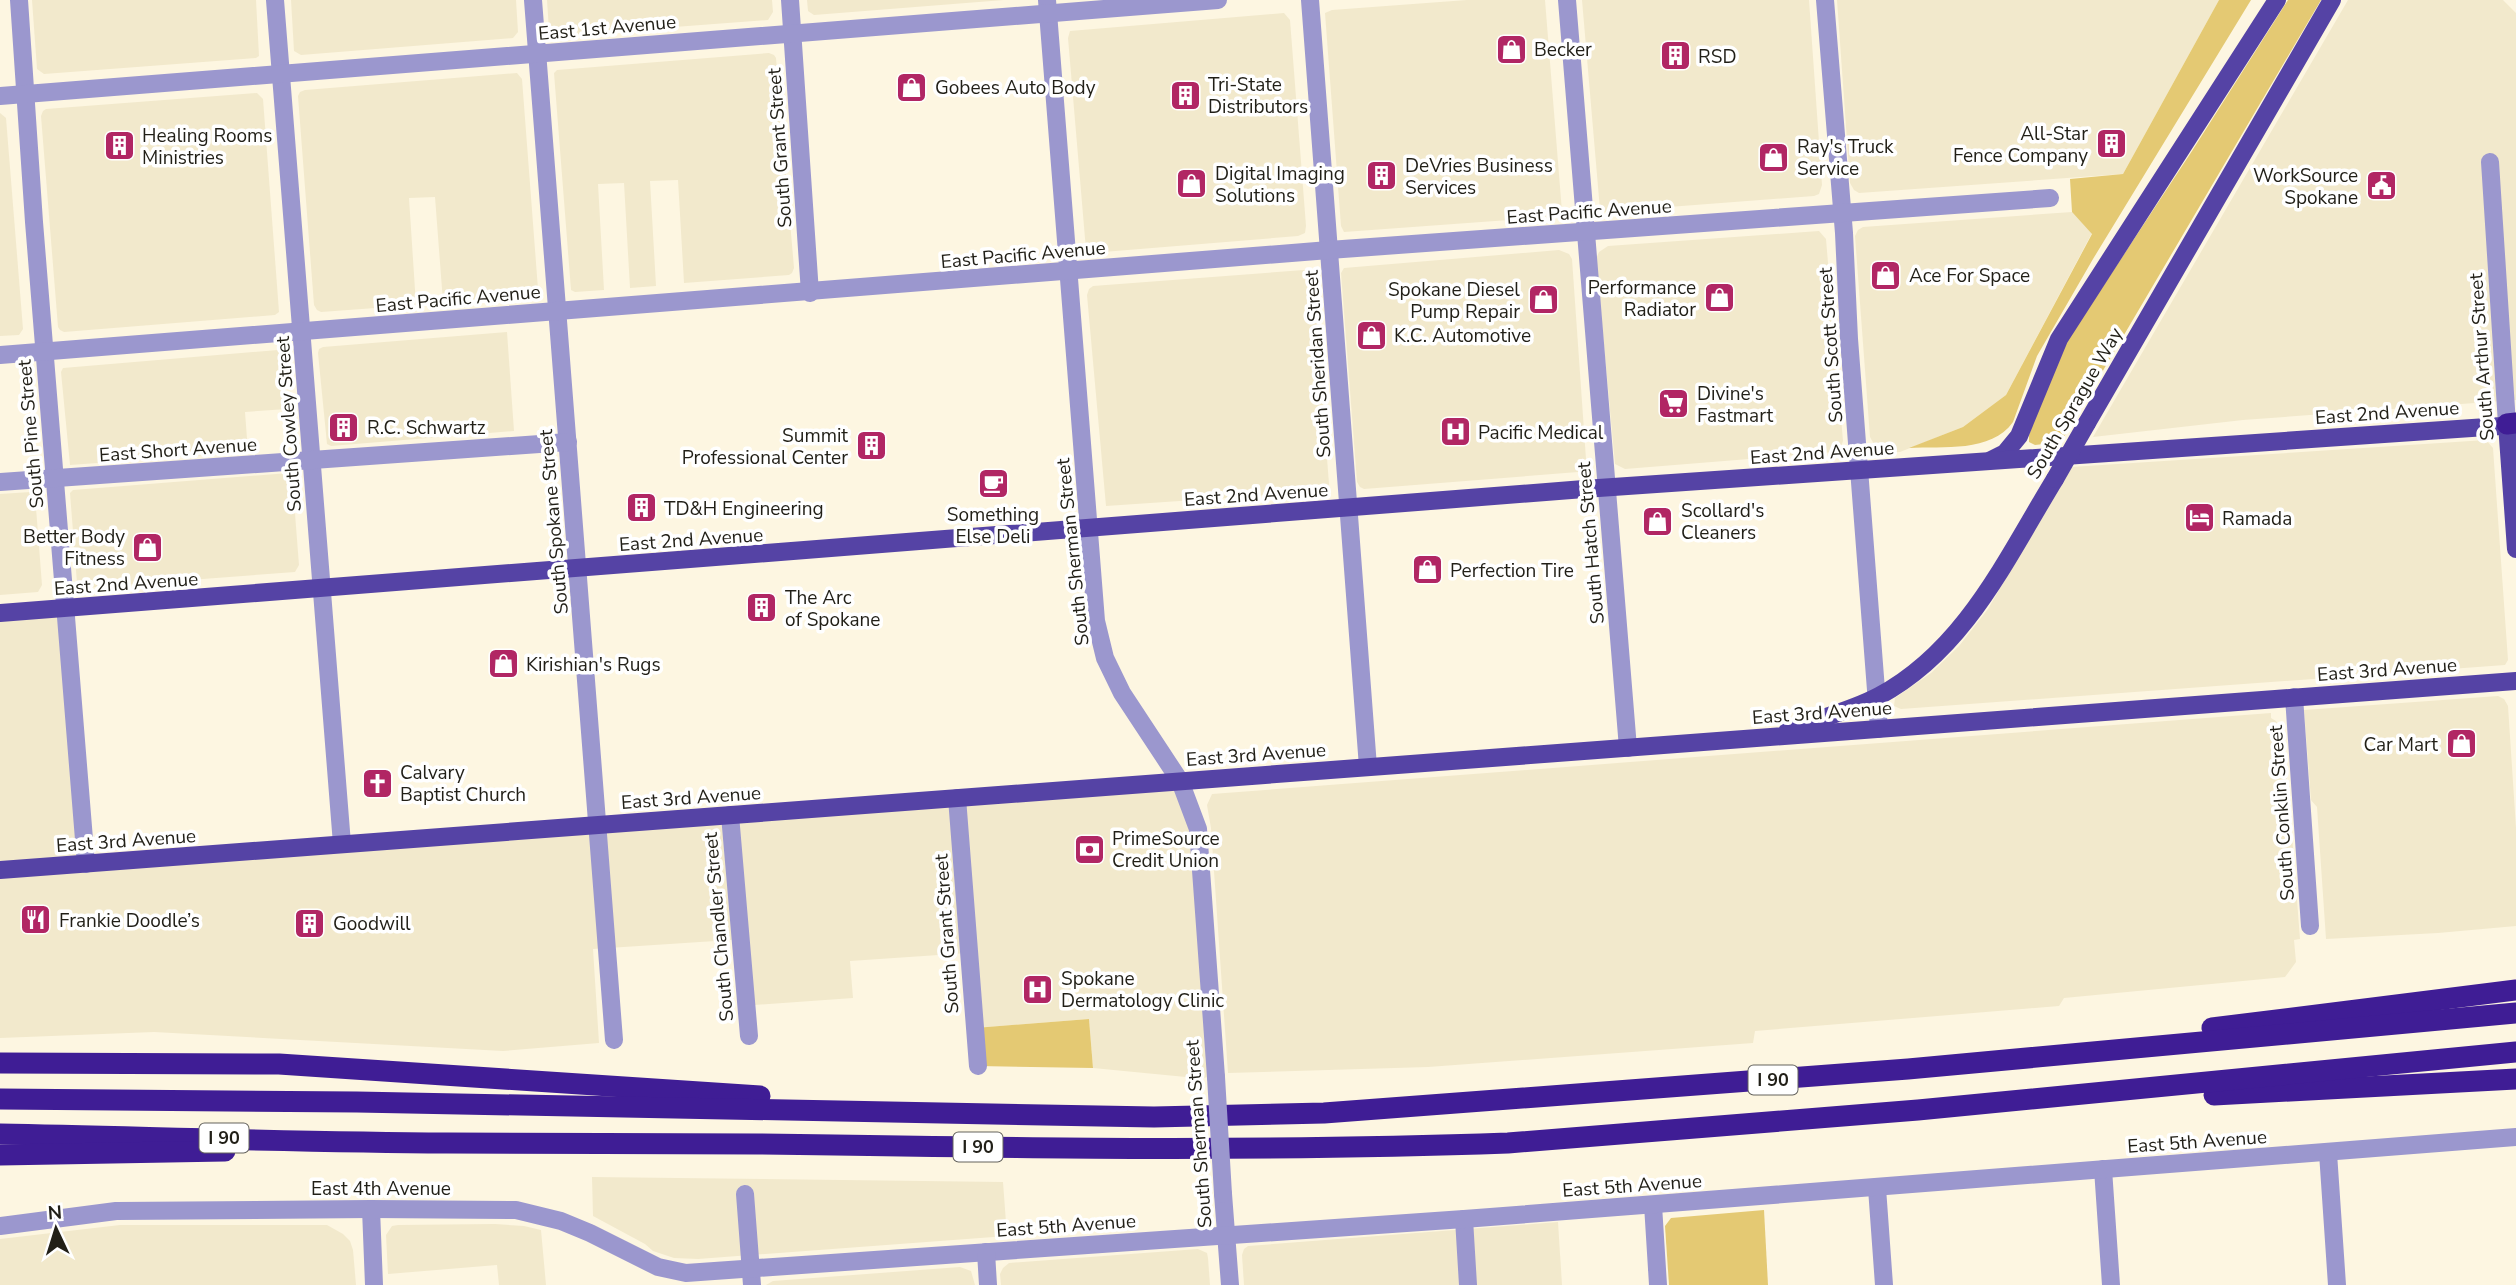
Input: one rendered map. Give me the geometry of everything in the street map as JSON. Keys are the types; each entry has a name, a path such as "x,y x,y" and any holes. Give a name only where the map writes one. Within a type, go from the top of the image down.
{"highway":[{"path":"1908,1069 2238,1024 2516,990"},
{"name":"I 90","path":"0,1099 371,1102 1154,1117 1324,1113 1908,1069 2516,1013"},
{"name":"I 90","path":"0,1133 448,1143 1080,1148 1508,1143 1918,1110 2516,1052"},
{"path":"0,1063 279,1064 1027,1114"},
{"path":"1918,1110 2516,1079"},
{"path":"0,1155 162,1154 448,1143"}],"main road":[{"name":"South Sprague Way","path":"1988,461 2005,453 2019,436 2059,339 2277,0"},
{"name":"South Sprague Way","path":"1768,737 1877,697 1908,678 1934,657 1972,615 2055,479 2332,0"},
{"name":"East 2nd Avenue","path":"0,613 1606,488 2513,424"},
{"name":"South Arthur Street","path":"2513,424 2516,549"},
{"name":"East 3rd Avenue","path":"0,870 2516,681"}],"street":[{"name":"South Pine Street","path":"19,0 44,352 86,864"},
{"name":"South Cowley Street","path":"275,0 341,844"},
{"name":"South Spokane Street","path":"533,0 614,1040"},
{"name":"South Grant Street","path":"790,0 810,293"},
{"name":"East 1st Avenue","path":"0,96 793,33 1047,7 1218,0"},
{"name":"South Sheridan Street","path":"1310,0 1368,767"},
{"name":"South Hatch Street","path":"1567,0 1628,748"},
{"name":"South Scott Street","path":"1825,0 1843,213 1849,339 1879,729"},
{"name":"South Sherman Street","path":"1047,7 1096,621 1105,658 1122,694 1180,781 1198,830 1230,1285"},
{"name":"South Arthur Street","path":"2490,162 2513,424"},
{"name":"East Pacific Avenue","path":"0,355 1329,250 2050,198"},
{"name":"East Short Avenue","path":"0,482 568,442"},
{"name":"South Conklin Street","path":"2294,697 2311,926"},
{"name":"South Grant Street","path":"957,798 978,1066"},
{"name":"South Chandler Street","path":"730,815 749,1036"},
{"name":"East 5th Avenue","path":"751,1278 986,1252 1653,1205 2516,1137"},
{"path":"2328,1153 2337,1285"},
{"path":"2102,1169 2111,1285"},
{"path":"1877,1188 1884,1285"},
{"path":"745,1194 751,1278"},
{"path":"1653,1205 1658,1285"},
{"path":"371,1209 374,1285"},
{"name":"East 4th Avenue","path":"0,1226 116,1211 516,1210 581,1229 658,1267 686,1273 751,1278"},
{"path":"1464,1219 1468,1285"},
{"path":"986,1252 988,1285"}],"shaded area":[{"path":"32,0 256,0 259,56 44,74 37,69"},
{"path":"291,0 516,0 518,32 513,38 301,55 294,51"},
{"path":"547,0 772,0 773,12 768,20 555,36 549,30"},
{"path":"807,0 1004,0 814,15 808,11"},
{"path":"1467,0 1545,0 1562,212 1551,217 1344,232 1341,226 1325,13 1332,10"},
{"path":"1582,0 1809,0 1822,185 1819,194 1603,212 1600,210"},
{"path":"1837,0 2219,0 2123,174 1859,193 1850,183"},
{"path":"2219,0 2251,0 2037,356 2013,422 2004,432 1979,443 1909,448 1963,427 2006,395 2092,234 2072,212 2070,179 2123,174"},
{"path":"2288,0 2321,0 2061,442 2035,445 2029,442 2029,435 2057,356"},
{"path":"2348,0 2503,0 2516,13 2516,400 2243,420 2093,437"},
{"path":"1284,13 1290,20 1305,233 1298,236 1091,253 1086,250 1068,38 1070,31"},
{"path":"769,53 776,58 794,268 792,273 684,283 678,180 650,181 656,286 630,288 624,183 598,184 604,290 571,290 554,73 557,70"},
{"path":"517,73 522,79 537,293 532,296 443,302 435,197 409,198 416,305 321,312 317,310 314,305 298,96 300,92"},
{"path":"257,93 263,99 279,312 275,315 64,332 60,330 41,116 43,111"},
{"path":"0,113 6,118 23,329 19,335 0,336"},
{"path":"2072,212 2092,233 2006,395 1963,427 1900,452 1888,453 1876,448 1870,437 1855,236 1858,230 1863,227"},
{"path":"1819,231 1826,239 1843,441 1840,449 1834,452 1625,469 1615,464 1596,259 1599,252 1608,246"},
{"path":"1559,250 1569,254 1572,259 1586,459 1583,470 1364,489 1360,487 1357,482 1341,273 1344,268"},
{"path":"1304,270 1311,272 1313,276 1329,484 1326,491 1106,506 1087,295 1089,289 1093,286"},
{"path":"507,332 514,431 331,446 327,444 319,349"},
{"path":"278,350 283,355 287,409 245,412 248,452 70,465 61,372 63,368"},
{"path":"2486,440 2493,448 2508,660 2505,665 1901,709 1894,706 1895,698 1931,673 1959,646 1988,609 2071,467"},
{"path":"289,473 292,475 299,565 295,572 83,588 77,583 70,493 73,490"},
{"path":"31,492 35,495 42,585 38,592 0,595 0,494"},
{"path":"66,608 86,863 1180,781 1198,829 1216,1077 1196,1078 1093,1068 1089,1019 975,1028 968,953 850,961 853,998 754,1005 746,939 593,949 599,1043 503,1051 154,1032 0,1038 0,613"},
{"path":"2498,696 2504,699 2508,706 2516,828 2516,926 2326,939 2317,807 2311,800 2304,710"},
{"path":"2271,713 2271,718 2276,721 2281,731 2288,784 2300,939 2294,940 2296,962 2285,977 2064,998 2059,1006 1755,1031 1753,1043 1428,1067 1228,1073 1211,828 1207,805 1212,794"},
{"path":"1089,1019 1093,1068 978,1066 975,1028"},
{"path":"592,1177 1003,1182 1007,1236 698,1259 674,1258 653,1251 593,1216"},
{"path":"1764,1210 1768,1285 1669,1285 1665,1226 1671,1218"},
{"path":"1558,1222 1562,1285 1244,1285 1242,1255 1248,1246"},
{"path":"495,1224 541,1230 546,1285 499,1285 497,1265 388,1274 386,1235 392,1226"},
{"path":"120,1225 327,1225 350,1241 356,1285 0,1285 0,1239"},
{"path":"1198,1249 1207,1253 1210,1285 1001,1285 1000,1274 1009,1263"},
{"path":"960,1267 971,1271 975,1285 766,1285 773,1281"}],"place":[{"name":"Becker","path":"1511,49"},
{"name":"RSD","path":"1675,56"},
{"name":"Gobees Auto Body","path":"912,87"},
{"name":"Tri-State Distributors","path":"1185,95"},
{"name":"All-Star Fence Company","path":"2111,144"},
{"name":"Healing Rooms Ministries","path":"119,146"},
{"name":"Ray's Truck Service","path":"1774,157"},
{"name":"DeVries Business Services","path":"1382,176"},
{"name":"Digital Imaging Solutions","path":"1192,184"},
{"name":"WorkSource Spokane","path":"2381,186"},
{"name":"Ace For Space","path":"1886,275"},
{"name":"Performance Radiator","path":"1719,298"},
{"name":"Spokane Diesel Pump Repair","path":"1543,300"},
{"name":"K.C. Automotive","path":"1371,335"},
{"name":"Divine's Fastmart","path":"1674,404"},
{"name":"R.C. Schwartz","path":"344,427"},
{"name":"Pacific Medical","path":"1455,432"},
{"name":"Summit Professional Center","path":"871,446"},
{"name":"Something Else Deli","path":"993,483"},
{"name":"TD&H Engineering","path":"641,508"},
{"name":"Ramada","path":"2199,518"},
{"name":"Scollard's Cleaners","path":"1658,521"},
{"name":"Better Body Fitness","path":"148,547"},
{"name":"Perfection Tire","path":"1427,570"},
{"name":"The Arc of Spokane","path":"762,608"},
{"name":"Kirishian's Rugs","path":"503,664"},
{"name":"Car Mart","path":"2461,744"},
{"name":"Calvary Baptist Church","path":"377,783"},
{"name":"PrimeSource Credit Union","path":"1089,849"},
{"name":"Frankie Doodle’s","path":"36,920"},
{"name":"Goodwill","path":"310,923"},
{"name":"Spokane Dermatology Clinic","path":"1038,989"}]}
